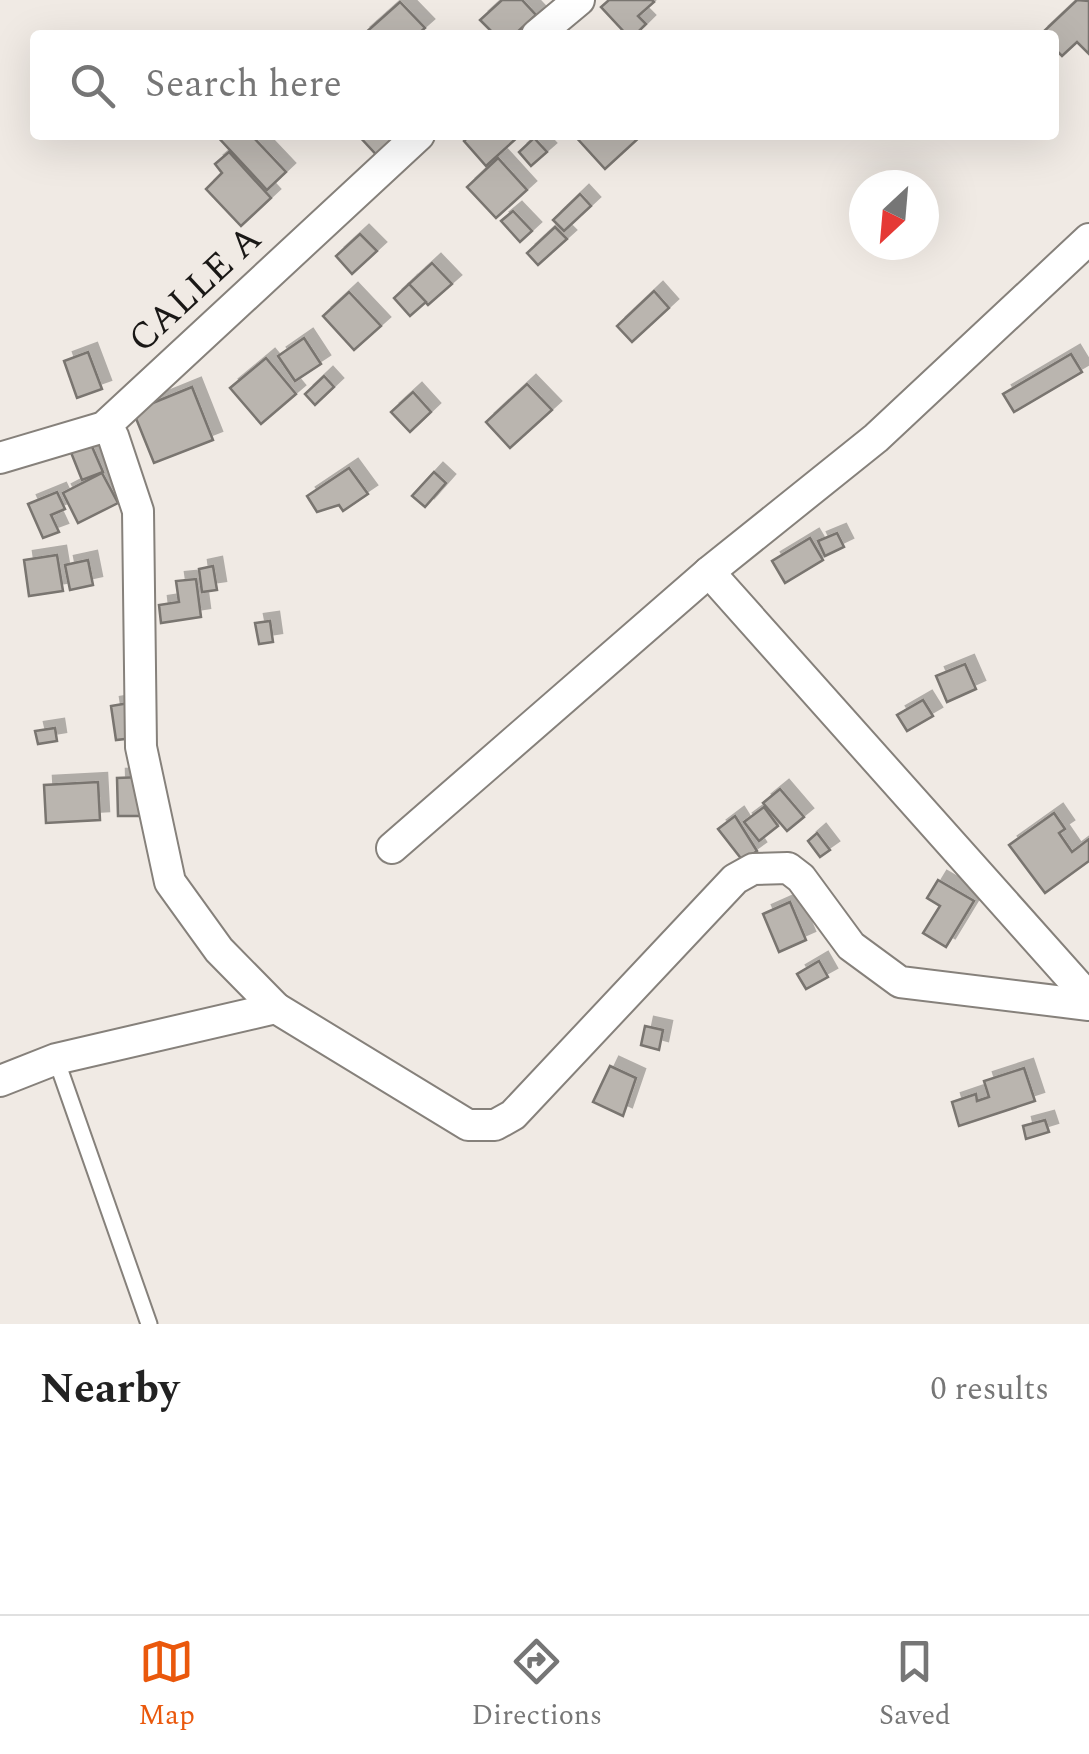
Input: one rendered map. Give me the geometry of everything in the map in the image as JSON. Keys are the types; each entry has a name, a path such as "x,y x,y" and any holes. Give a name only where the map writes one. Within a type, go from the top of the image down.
{"street":[{"path":"543,30 579,0"},
{"name":"CALLE A","path":"0,458 104,427 414,140"},
{"path":"392,848 709,572 876,438 1089,240"},
{"path":"104,427 118,448 138,511 140,747 170,882 219,950 276,1008 468,1125 496,1125 513,1115 735,879 771,867 788,868 801,878 851,946 900,982 1089,1002"},
{"path":"709,572 1089,1002"},
{"path":"0,1081 56,1059 276,1008"}],"lane":[{"path":"56,1059 150,1324"}],"building":[{"path":"502,0 522,0 536,15 520,30 490,30 480,20"},
{"path":"609,0 654,2 638,16 646,24 640,30 622,30 601,7"},
{"path":"1077,0 1089,1 1089,54 1077,42 1062,56 1059,30 1045,30"},
{"path":"400,2 425,28 423,30 369,30"},
{"path":"221,140 256,140 286,172 267,190"},
{"path":"363,140 397,140 383,162"},
{"path":"465,140 515,140 486,166"},
{"path":"536,140 547,152 531,166 519,152"},
{"path":"579,140 637,140 605,169"},
{"path":"229,152 271,198 241,226 206,189 222,173 215,164"},
{"path":"498,158 527,190 496,218 467,187"},
{"path":"580,194 591,206 564,231 553,220"},
{"path":"513,211 532,231 520,242 501,221"},
{"path":"555,227 567,239 538,265 527,253"},
{"path":"360,234 377,251 352,274 336,256"},
{"path":"432,263 452,284 428,305 409,284"},
{"path":"409,284 426,302 410,316 394,298"},
{"path":"654,291 669,308 632,342 617,326"},
{"path":"349,292 381,326 354,350 323,316"},
{"path":"304,338 321,364 295,381 278,356"},
{"path":"88,352 102,389 77,398 64,361"},
{"path":"1071,354 1082,372 1014,412 1003,394"},
{"path":"266,358 296,394 261,424 230,388"},
{"path":"324,376 334,387 315,405 305,394"},
{"path":"527,384 552,410 510,448 486,422"},
{"path":"192,387 213,440 154,463 133,411"},
{"path":"413,392 431,412 410,432 391,412"},
{"path":"90,442 103,472 82,480 70,450"},
{"path":"349,468 368,494 343,511 339,505 317,512 307,496"},
{"path":"434,472 446,483 425,507 412,496"},
{"path":"102,473 118,503 78,523 63,493"},
{"path":"57,492 65,509 51,515 59,532 43,538 28,504"},
{"path":"837,533 844,547 825,556 818,541"},
{"path":"810,538 823,560 785,583 772,561"},
{"path":"57,555 63,591 29,596 24,560"},
{"path":"88,560 93,585 70,590 65,565"},
{"path":"213,566 217,590 202,592 199,569"},
{"path":"196,579 201,617 161,623 159,605 179,602 176,581"},
{"path":"270,621 273,642 259,644 255,623"},
{"path":"965,664 976,689 947,702 936,676"},
{"path":"923,700 933,716 907,731 897,715"},
{"path":"129,703 134,738 116,740 111,706"},
{"path":"55,728 57,741 38,744 35,731"},
{"path":"142,777 143,816 118,816 117,778"},
{"path":"98,782 100,820 46,823 44,785"},
{"path":"780,789 804,817 787,831 763,803"},
{"path":"764,807 778,826 759,841 744,822"},
{"path":"1054,813 1065,829 1059,833 1072,852 1089,839 1089,861 1045,893 1009,845"},
{"path":"735,816 757,851 743,861 718,829"},
{"path":"817,833 830,850 820,857 808,841"},
{"path":"938,880 974,901 946,947 923,933 940,906 927,898"},
{"path":"790,902 806,940 779,952 763,914"},
{"path":"819,961 828,977 806,989 797,974"},
{"path":"645,1026 663,1030 659,1050 641,1045"},
{"path":"610,1066 636,1078 623,1116 593,1102"},
{"path":"1024,1068 1035,1101 959,1126 952,1102 976,1094 977,1101 989,1097 984,1081"},
{"path":"1045,1120 1049,1132 1026,1139 1023,1126"}]}
